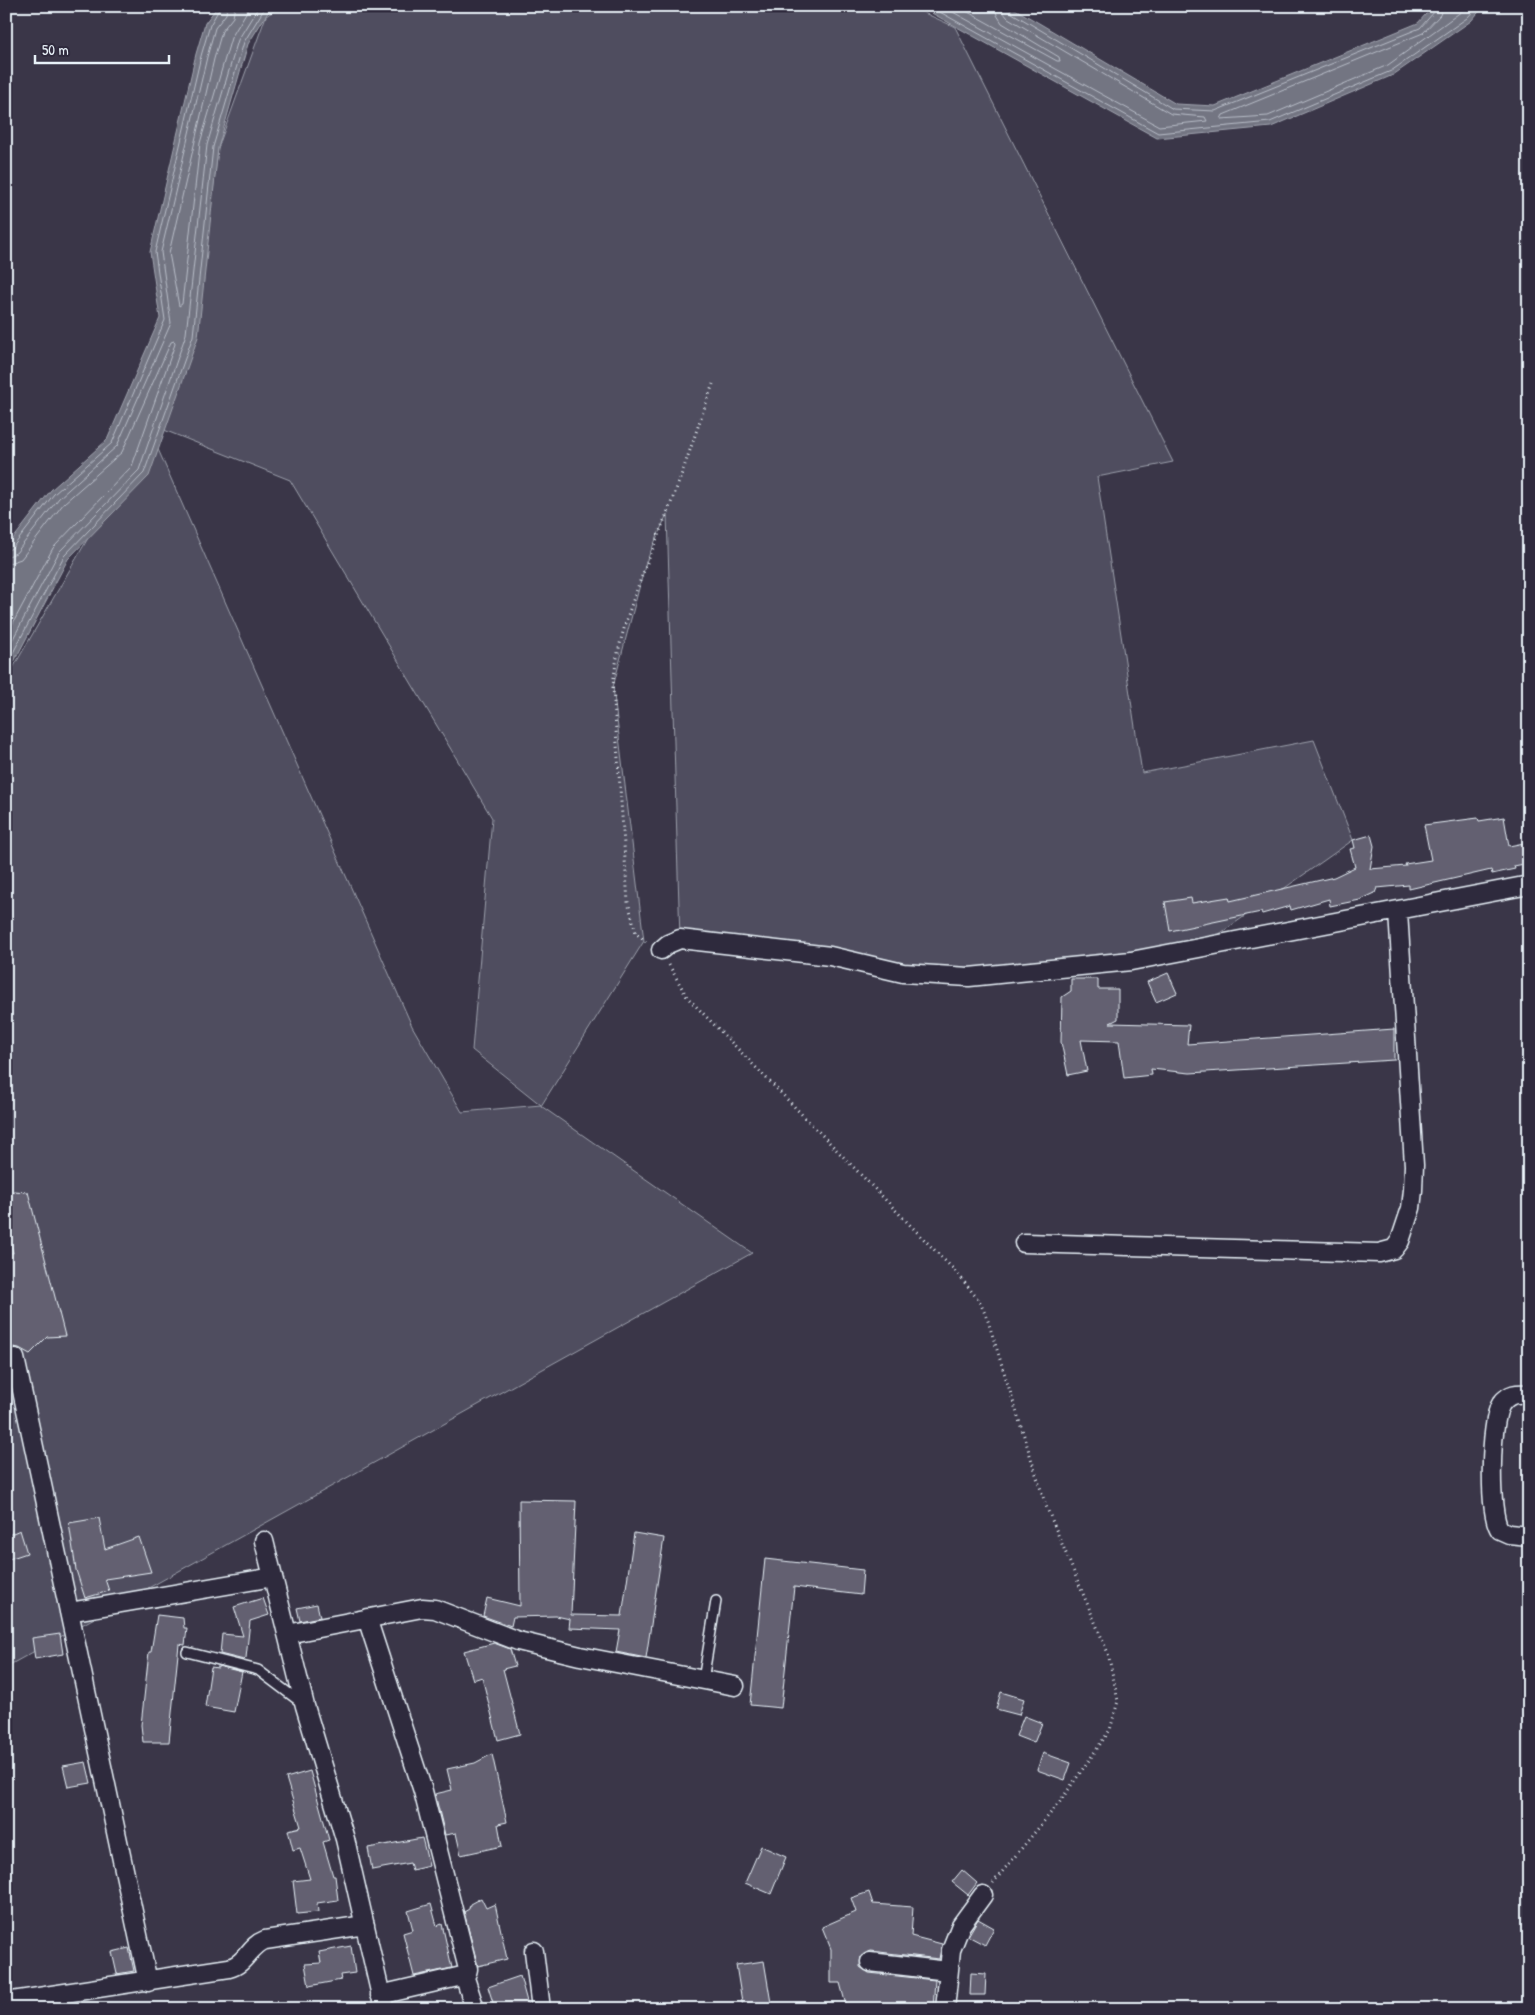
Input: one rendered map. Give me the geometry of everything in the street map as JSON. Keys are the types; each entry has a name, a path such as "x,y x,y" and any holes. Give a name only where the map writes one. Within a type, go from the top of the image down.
{"street":[{"path":"661,950 668,944 680,939 830,956 902,973 969,978 1131,961 1529,886"},
{"path":"1024,1243 1379,1253 1394,1249 1400,1241 1411,1208 1414,1165 1398,912"},
{"path":"15,1358 148,1982"},
{"path":"1529,1394 1516,1393 1510,1395 1498,1410 1494,1432 1492,1497 1493,1514 1500,1530 1509,1534 1529,1536"},
{"path":"264,1541 305,1706 345,1840 382,2002 464,1975 467,1971 467,1965 423,1791 366,1618"},
{"path":"69,1612 273,1577"},
{"path":"287,1634 422,1608 435,1609 518,1642 735,1686"},
{"path":"944,2009 950,1950 961,1924 983,1895"},
{"path":"6,2002 148,1982 235,1966 265,1940 365,1925"},
{"path":"534,1951 541,2009"},
{"path":"870,1962 948,1971"},
{"path":"464,1975 475,2009"}],"lane":[{"path":"703,1680 716,1601"},
{"path":"187,1652 261,1672 305,1706"}],"path":[{"path":"712,384 667,513 646,562 615,659 613,697 628,902 632,922 640,938 661,950 687,997 958,1274 980,1302 996,1344 1019,1426 1046,1506 1108,1653 1116,1683 1118,1701 1110,1730 1059,1803 983,1895"}],"shaded area":[{"path":"281,6 909,6 955,27 1173,462 1097,477 1142,773 1314,740 1353,840 1198,949 939,977 680,939 667,514 646,562 613,687 644,941 541,1106 752,1253 6,1667 6,680 150,431 412,1026 462,1112 541,1105 472,1050 492,818 290,480 164,430 200,306 218,148 266,16"}],"water":[{"path":"218,6 272,6 248,44 218,148 198,337 149,476 68,559 6,677 6,548 51,490 107,440 160,318 150,252 196,54 205,23"},
{"path":"919,6 1010,6 1176,104 1215,106 1418,23 1433,6 1484,6 1471,21 1393,75 1271,127 1157,138"}],"building":[{"path":"1504,817 1509,846 1529,842 1529,863 1514,866 1515,869 1492,874 1491,870 1409,889 1409,885 1377,888 1375,893 1360,900 1330,906 1329,899 1291,910 1290,906 1262,914 1261,912 1170,931 1165,902 1191,898 1192,903 1229,897 1230,901 1334,877 1355,867 1350,849 1355,848 1353,840 1371,835 1374,846 1370,869 1406,866 1405,864 1431,860 1424,825 1478,818 1479,821"},
{"path":"1168,973 1177,993 1156,1002 1147,982"},
{"path":"1071,979 1098,979 1098,989 1118,989 1118,1019 1110,1023 1189,1025 1187,1044 1394,1029 1394,1060 1190,1073 1151,1069 1152,1075 1124,1078 1119,1041 1081,1040 1087,1071 1068,1075 1061,1042 1062,997 1071,991"},
{"path":"13,1191 28,1192 65,1336 47,1337 30,1354 19,1348 6,1346 6,1253 13,1253 6,1227 6,1196"},
{"path":"519,1500 576,1501 571,1615 622,1616 634,1533 664,1538 646,1658 616,1652 620,1630 569,1628 570,1619 556,1616 513,1617 511,1626 483,1616 487,1598 520,1606"},
{"path":"99,1518 105,1549 139,1537 151,1572 105,1579 109,1591 85,1598 76,1570 69,1523"},
{"path":"20,1530 27,1553 6,1560 6,1536"},
{"path":"765,1559 863,1570 861,1595 794,1587 781,1708 750,1705"},
{"path":"263,1598 269,1615 250,1621 246,1658 244,1660 220,1654 222,1634 243,1636 234,1607"},
{"path":"317,1604 320,1617 300,1621 297,1608"},
{"path":"157,1615 183,1618 184,1628 187,1628 185,1645 179,1644 169,1742 143,1742 141,1725 149,1652 151,1652"},
{"path":"60,1634 63,1654 35,1659 32,1638"},
{"path":"494,1643 510,1649 515,1666 503,1669 520,1734 498,1740 482,1677 473,1680 464,1651"},
{"path":"218,1666 242,1672 234,1712 205,1707 211,1667 218,1668"},
{"path":"1001,1692 1024,1699 1019,1715 996,1709"},
{"path":"1024,1716 1042,1723 1034,1743 1016,1736"},
{"path":"1043,1753 1071,1763 1065,1780 1037,1770"},
{"path":"492,1754 507,1822 498,1824 502,1846 461,1855 456,1833 445,1835 435,1794 452,1790 447,1769 475,1763"},
{"path":"86,1762 91,1783 68,1787 63,1766"},
{"path":"310,1771 329,1840 323,1842 333,1876 335,1876 338,1900 317,1903 318,1912 297,1914 293,1881 310,1879 300,1848 293,1850 288,1830 301,1827 286,1778"},
{"path":"422,1838 429,1866 412,1870 410,1863 372,1870 368,1848"},
{"path":"761,1846 786,1857 771,1894 745,1883"},
{"path":"962,1870 977,1883 968,1895 952,1882"},
{"path":"869,1892 873,1904 913,1907 911,1936 942,1944 939,1959 871,1951 861,1956 860,1967 869,1973 935,1980 933,2009 847,2009 840,1983 831,1983 831,1949 822,1927 856,1912 851,1898"},
{"path":"481,1898 486,1908 495,1904 507,1959 478,1966 464,1912 469,1909 470,1904"},
{"path":"431,1904 437,1926 442,1924 452,1968 414,1976 403,1933 413,1930 408,1911"},
{"path":"978,1919 994,1928 985,1945 968,1936"},
{"path":"351,1946 355,1973 340,1975 341,1980 309,1986 305,1964 321,1963 319,1952"},
{"path":"129,1948 134,1971 117,1974 112,1952"},
{"path":"764,1961 771,2003 743,2008 736,1965"},
{"path":"971,1973 986,1974 985,1995 970,1995"},
{"path":"520,1976 529,2009 495,2009 488,1987"}]}
